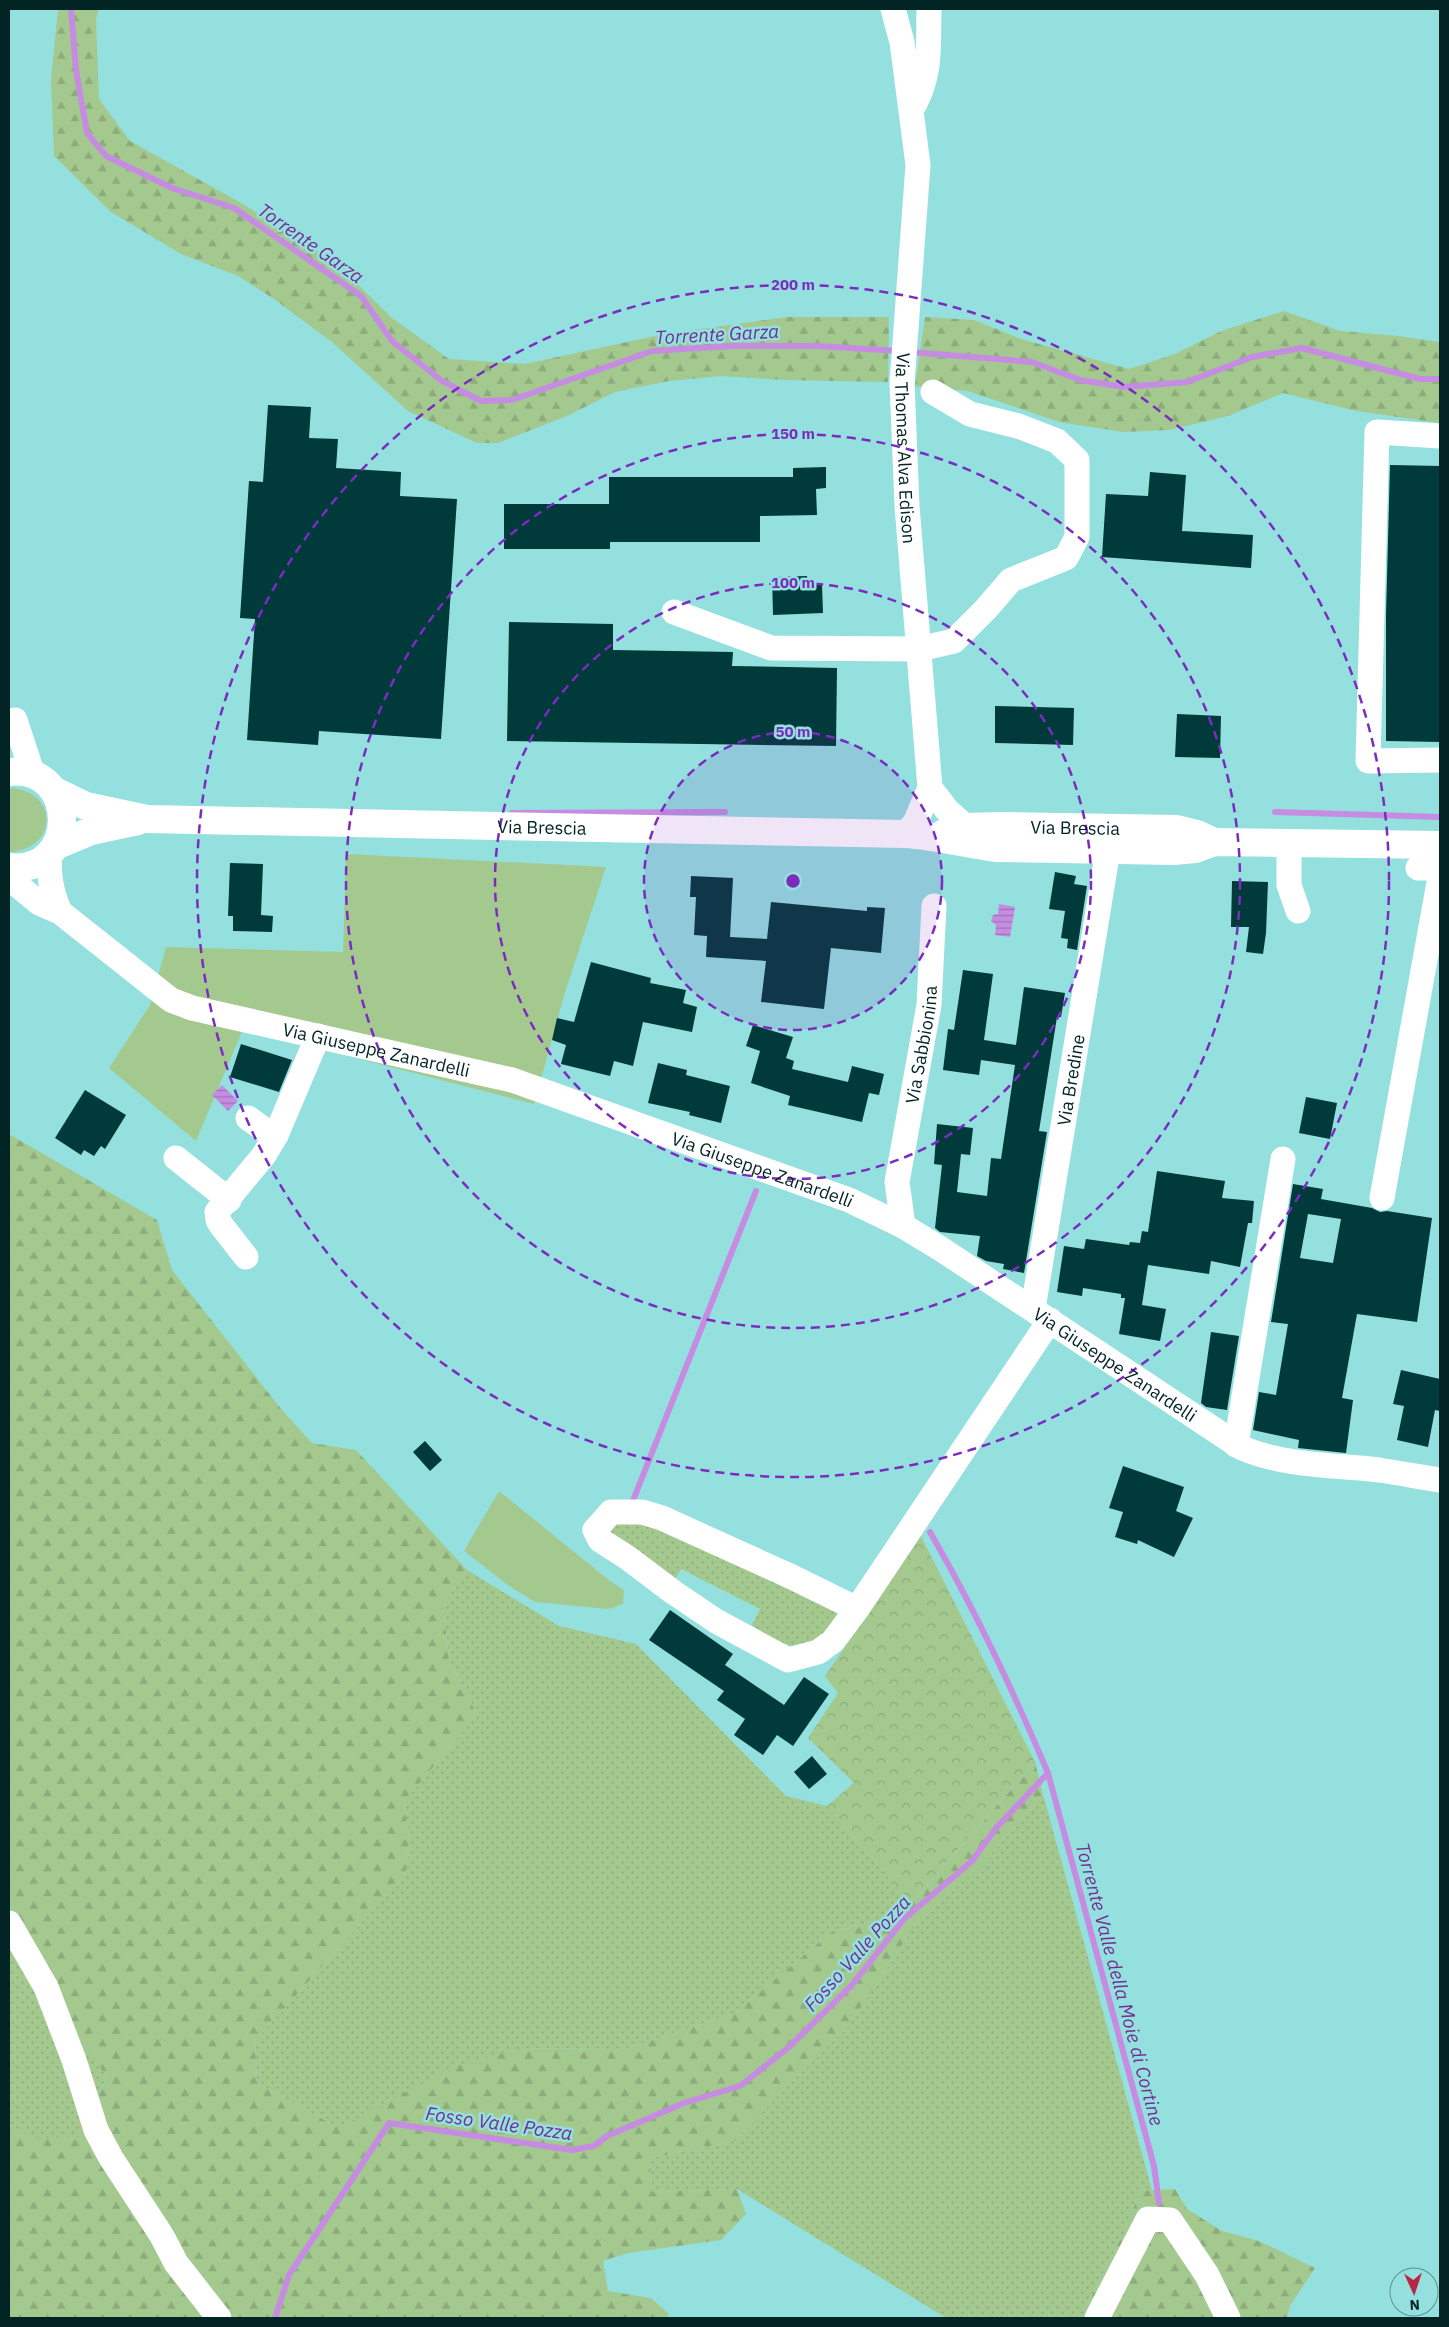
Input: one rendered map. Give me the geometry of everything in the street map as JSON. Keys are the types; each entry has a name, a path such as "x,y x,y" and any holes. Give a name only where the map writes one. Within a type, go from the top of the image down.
{"main road":[{"name":"Via Brescia","path":"32,779 86,806 147,819 905,834 935,836 972,845 997,848 1174,851 1195,849 1214,842 1440,845"},
{"path":"32,779 60,804 63,818 61,833 52,849"},
{"name":"Via Brescia","path":"9,867 34,864 52,849 91,831 147,819"},
{"name":"Via Brescia","path":"935,836 966,827 1177,829 1197,834 1214,842"}],"street":[{"name":"Via Thomas Alva Edison","path":"893,9 900,33 912,109 918,165 902,383 907,506 930,788 915,823 905,834"},
{"path":"900,33 914,28 928,13"},
{"path":"912,109 922,93 928,72 928,13"},
{"path":"674,612 771,648 919,649 954,641 986,609 1011,580 1066,558 1077,537 1077,460 1057,442 1018,426 970,414 933,392"},
{"path":"1440,436 1377,432 1368,761 1440,760"},
{"path":"9,737 15,720 32,779"},
{"path":"693,829 736,822 886,824 897,821 930,788 947,810 966,827"},
{"path":"1283,843 1289,885 1287,906"},
{"path":"52,849 48,872 52,892 60,912"},
{"name":"Via Bredine","path":"1041,1314 1108,850"},
{"path":"1382,1198 1433,871"},
{"name":"Via Giuseppe Zanardelli","path":"9,878 39,903 60,912 172,1000 192,1008 512,1080 799,1181 869,1209 903,1226 965,1272 1041,1314 1128,1379 1236,1445 1262,1456 1286,1461 1381,1470 1440,1480"},
{"name":"Via Sabbionina","path":"903,1226 897,1182 929,1005 934,906"},
{"path":"246,1257 218,1220 218,1212 229,1200 276,1135 318,1036"},
{"path":"248,1118 266,1131 276,1135"},
{"path":"176,1158 229,1200"},
{"path":"1236,1445 1283,1159"},
{"path":"869,1209 897,1182"},
{"path":"857,1609 792,1577 662,1518 642,1512 611,1512 595,1530 600,1540 716,1621 788,1660 818,1652 833,1640 857,1609 1041,1314"},
{"path":"9,1923 46,1987 74,2060 96,2130 111,2158 162,2236 176,2263 219,2318"},
{"path":"1097,2318 1148,2219"},
{"path":"1122,2242 1134,2228 1148,2219 1170,2220 1207,2274 1228,2318"}],"green space":[{"path":"58,9 99,9 96,19 99,99 130,141 243,204 334,261 392,318 449,359 525,364 664,334 787,317 889,317 888,382 785,380 722,376 669,381 615,392 567,416 498,443 477,443 408,411 333,343 274,299 238,276 181,254 111,212 54,156 51,80"},
{"path":"1284,311 1340,331 1440,342 1440,423 1356,411 1283,393 1228,416 1169,430 1123,432 1059,422 968,391 915,386 925,317 974,320 1021,339 1129,369 1175,354 1221,331"},
{"path":"13,788 28,792 39,800 45,810 47,821 44,832 37,841 26,848 11,852 9,851 9,789"},
{"path":"346,854 606,867 565,992 534,1104 243,1029 196,1141 109,1068 150,1005 166,947 343,952"},
{"path":"9,1134 157,1220 172,1270 281,1409 312,1443 356,1450 467,1570 443,1605 449,1660 477,1714 404,1802 409,1840 406,1873 255,2041 257,2083 339,2128 451,2067 523,2048 625,2049 733,2014 833,1931 901,1915 1035,1762 1043,1794 983,1863 916,1924 848,2027 792,2081 735,2141 650,2158 652,2192 737,2189 746,2214 721,2240 628,2253 603,2261 608,2291 651,2298 669,2314 667,2318 9,2318 9,2125 38,2138 80,2137 107,2077 76,2034 9,1903"},
{"path":"499,1491 610,1581 624,1590 623,1604 608,1609 535,1602 509,1586 464,1551"},
{"path":"626,1518 712,1547 840,1614 838,1625 807,1649 785,1644 771,1638 752,1625 760,1609 681,1569 672,1584 606,1534 607,1522"},
{"path":"921,1536 1035,1762 911,1903 827,1806 854,1783 808,1738 838,1693 825,1676"},
{"path":"467,1570 559,1626 636,1644 786,1796 827,1806 911,1903 901,1915 833,1931 733,2014 625,2049 523,2048 339,2128 257,2083 255,2041 406,1873 409,1840 404,1802 477,1714 449,1660 443,1605"},
{"path":"1043,1794 1152,2190 1140,2191 1125,2230 1081,2318 946,2318 737,2189 652,2192 650,2158 735,2141 792,2081 848,2027 916,1924 983,1863"},
{"path":"9,1903 76,2034 107,2076 80,2137 38,2139 9,2125"},
{"path":"1175,2189 1187,2209 1222,2231 1259,2241 1315,2268 1290,2306 1287,2318 1081,2318 1125,2230 1140,2191"}],"shaded area":[{"path":"999,904 1015,907 1010,937 995,935 996,925 991,921 993,915 998,914"},
{"path":"222,1085 238,1101 228,1111 212,1095"}],"building":[{"path":"268,405 311,407 309,438 338,439 336,468 401,472 400,496 457,499 441,739 319,731 318,745 247,740 255,619 240,618 249,481 263,482"},
{"path":"1390,465 1440,466 1440,742 1386,741 1386,615"},
{"path":"826,467 826,488 816,489 817,515 760,516 760,542 610,542 610,549 504,549 504,504 609,504 609,477 793,477 793,468"},
{"path":"1150,472 1186,475 1182,531 1253,535 1251,568 1102,557 1106,494 1148,496"},
{"path":"807,576 808,585 822,585 823,613 773,615 772,577"},
{"path":"509,622 613,624 613,650 733,652 732,666 837,668 836,746 507,741"},
{"path":"995,706 1074,708 1073,745 995,743"},
{"path":"1177,714 1221,716 1220,758 1175,757"},
{"path":"230,863 263,864 261,915 273,916 272,932 233,931 233,916 228,916"},
{"path":"1055,872 1076,876 1074,884 1087,886 1077,950 1067,948 1068,939 1061,938 1065,911 1049,909"},
{"path":"691,876 733,878 730,937 767,939 771,902 867,911 867,907 885,908 881,953 831,948 824,1009 761,1002 766,961 706,957 707,936 694,935 696,897 690,897"},
{"path":"1232,881 1268,882 1266,933 1263,954 1246,952 1249,927 1231,927"},
{"path":"591,962 651,978 650,983 686,990 683,1003 697,1007 692,1032 643,1022 633,1066 614,1061 610,1076 561,1064 566,1045 552,1040 557,1018 574,1022"},
{"path":"963,970 993,974 984,1040 1016,1045 1024,987 1065,993 1061,1017 1057,1017 1039,1131 1047,1132 1024,1273 1003,1269 1004,1264 986,1261 977,1256 980,1236 940,1232 935,1228 942,1165 934,1164 937,1124 973,1128 970,1155 961,1154 957,1192 987,1196 991,1158 1001,1159 1015,1065 981,1060 979,1075 943,1070 948,1029 954,1030"},
{"path":"753,1025 793,1037 786,1058 794,1061 792,1069 848,1082 852,1066 884,1074 879,1095 869,1093 862,1122 788,1105 790,1096 751,1083 760,1051 746,1046"},
{"path":"241,1044 292,1060 279,1092 230,1077"},
{"path":"658,1063 687,1070 686,1075 730,1086 721,1123 689,1115 690,1112 648,1103"},
{"path":"85,1090 126,1115 105,1149 101,1146 94,1156 84,1150 81,1155 55,1138"},
{"path":"1306,1097 1337,1103 1330,1139 1299,1133"},
{"path":"1157,1171 1225,1181 1222,1198 1254,1201 1252,1223 1248,1223 1240,1267 1211,1261 1209,1274 1148,1265 1142,1305 1166,1309 1160,1341 1119,1334 1125,1298 1121,1298 1121,1294 1083,1288 1082,1296 1057,1292 1064,1246 1084,1249 1086,1239 1129,1245 1130,1242 1140,1243 1142,1231 1148,1232"},
{"path":"1293,1184 1323,1189 1321,1199 1372,1208 1380,1212 1387,1211 1432,1218 1417,1322 1357,1314 1342,1398 1353,1400 1346,1453 1298,1448 1299,1440 1253,1430 1259,1392 1276,1395 1288,1324 1271,1322","holes":["1308,1214 1341,1219 1333,1263 1300,1258"]},
{"path":"1211,1332 1239,1336 1227,1410 1206,1407 1201,1403"},
{"path":"1401,1370 1440,1379 1440,1411 1435,1410 1428,1447 1397,1440 1404,1406 1393,1404"},
{"path":"425,1441 442,1460 430,1471 413,1452"},
{"path":"1123,1466 1184,1487 1176,1511 1193,1518 1174,1557 1138,1540 1137,1544 1115,1537 1123,1512 1109,1508"},
{"path":"670,1610 733,1654 725,1665 784,1705 804,1677 829,1694 793,1746 777,1735 763,1755 734,1735 745,1719 717,1700 724,1691 649,1640"},
{"path":"812,1756 827,1774 809,1789 794,1772"}],"waterway":[{"name":"Torrente Garza","path":"71,9 76,70 87,133 106,156 172,188 234,208 361,296 392,341 442,381 481,401 512,400 652,351 732,346 816,346 900,351"},
{"name":"Torrente Garza","path":"910,352 1032,362 1080,380 1124,387 1187,382 1252,357 1302,348 1420,379 1440,379"},
{"path":"512,813 725,812"},
{"path":"1275,812 1440,817"},
{"path":"632,1503 756,1191"},
{"name":"Fosso Valle Pozza","path":"275,2318 289,2275 389,2123 572,2150 594,2146 607,2136 684,2103 740,2086 789,2047 851,1986 904,1919 972,1861 996,1828 1048,1773 993,1651 930,1532"},
{"name":"Torrente Valle della Moie di Cortine","path":"1048,1773 1154,2166 1159,2203"}]}
